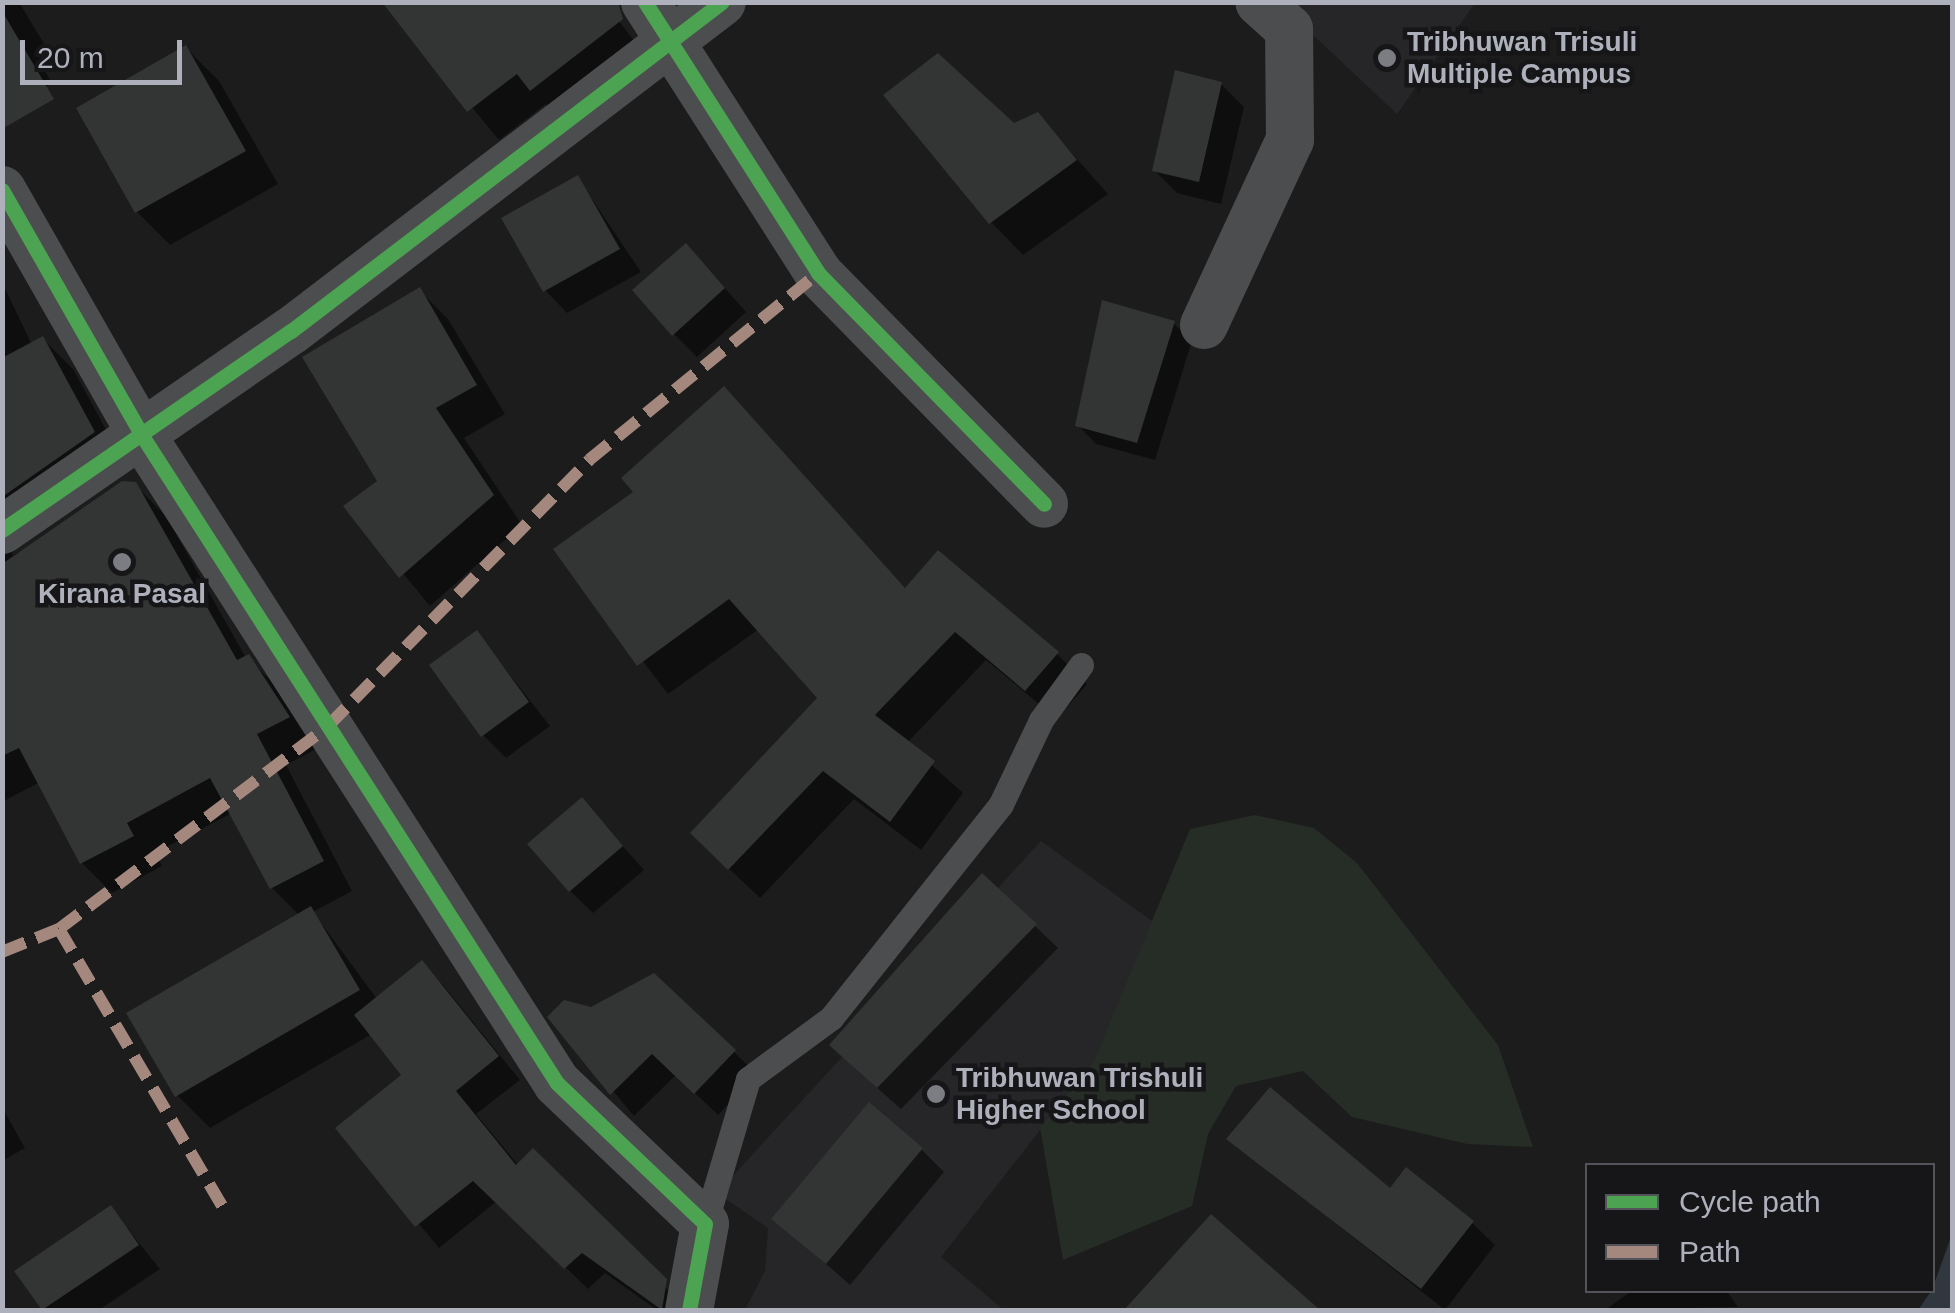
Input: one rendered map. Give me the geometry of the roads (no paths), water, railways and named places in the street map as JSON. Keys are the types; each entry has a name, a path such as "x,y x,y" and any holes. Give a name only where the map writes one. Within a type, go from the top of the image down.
{"street":[{"path":"646,2 676,43 818,272 1044,504"},
{"path":"2,530 141,434 676,43 722,2"},
{"path":"1204,324 1290,140 1290,30 1259,2"},
{"path":"2,190 141,434 557,1083 704,1224 689,1310"}],"lane":[{"path":"704,1224 748,1079 831,1018 1001,804 1041,720 1082,665"}],"place":[{"name":"Tribhuwan Trisuli Multiple Campus","path":"1387,58"},
{"name":"Kirana Pasal","path":"122,562"},
{"name":"Tribhuwan Trishuli Higher School","path":"936,1094"}]}
